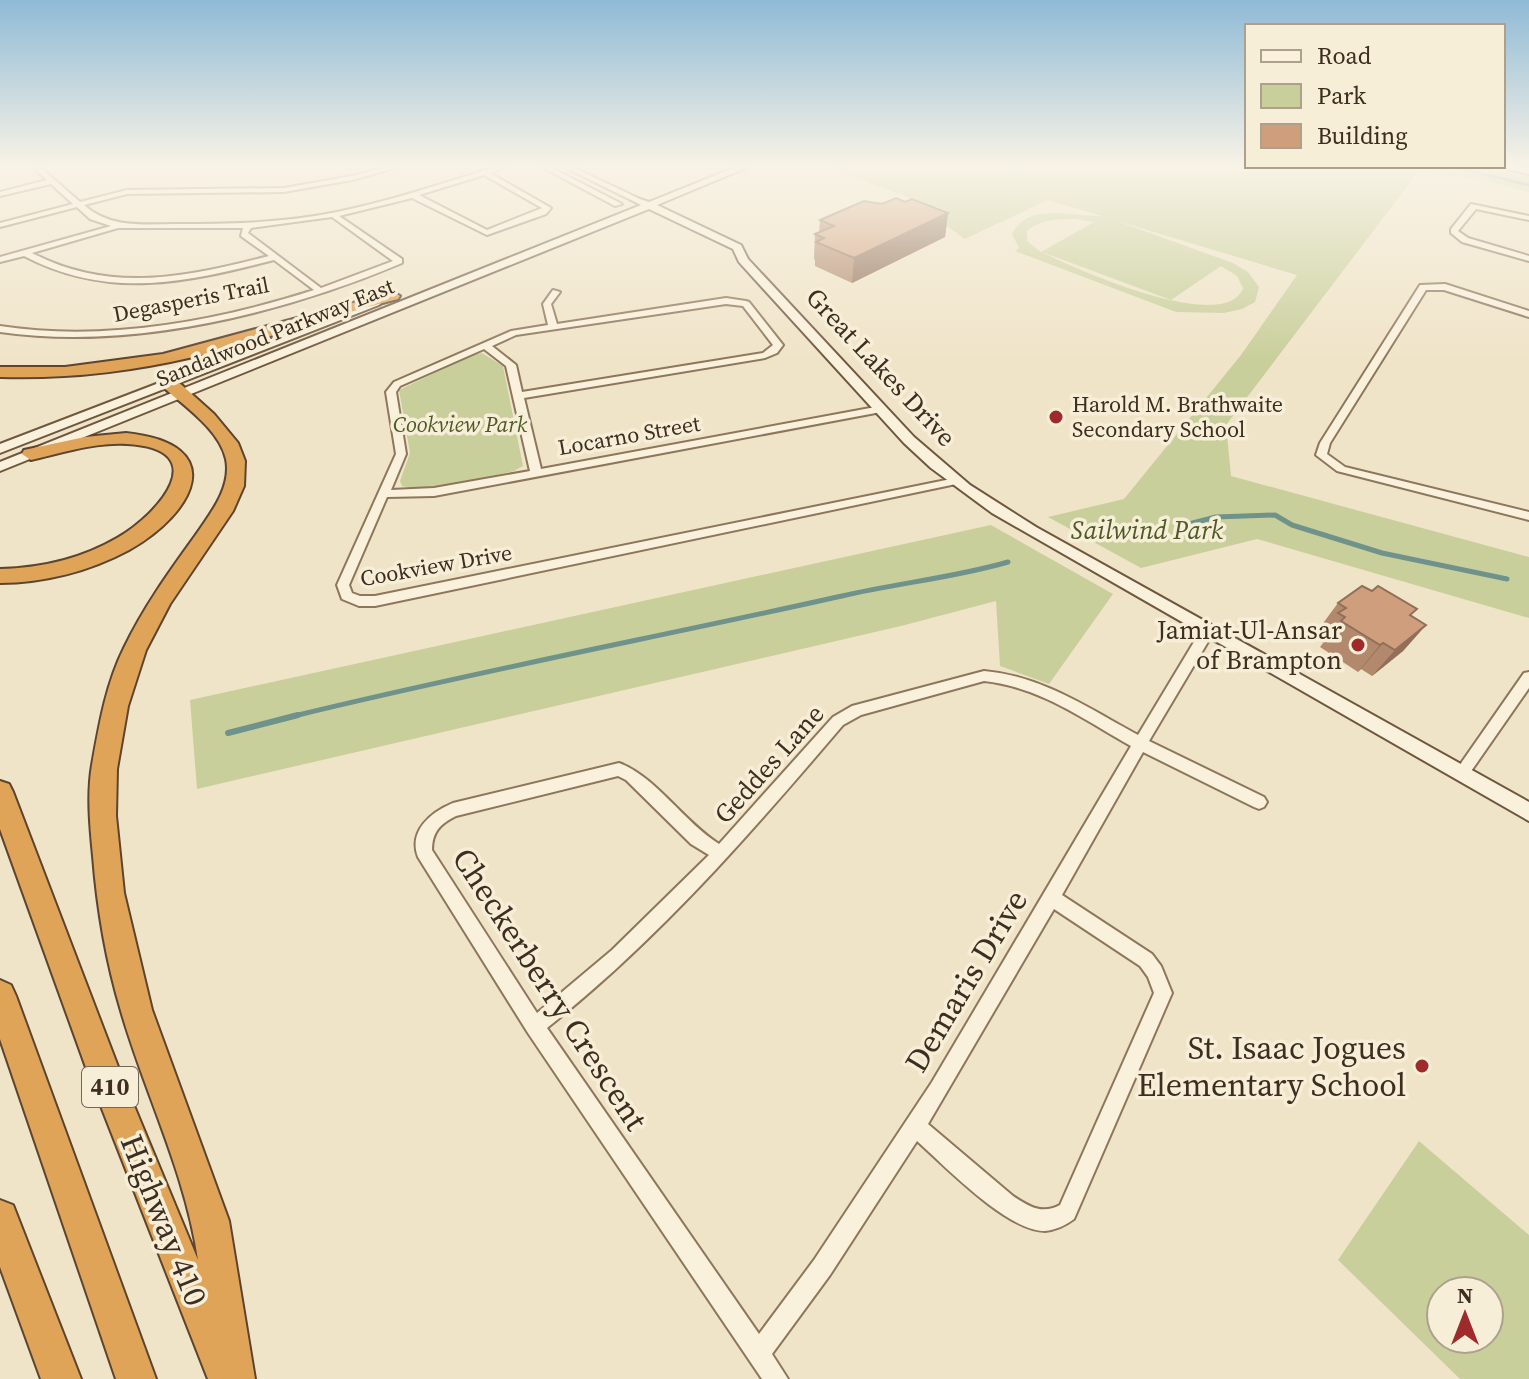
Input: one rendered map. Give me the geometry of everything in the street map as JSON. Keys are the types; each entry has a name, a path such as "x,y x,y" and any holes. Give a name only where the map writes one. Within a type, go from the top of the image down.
{"highway":[{"path":"0,372 73,371 152,361 210,349 361,302 393,296"},
{"path":"175,389 208,418 229,443 236,461 234,486 223,511 161,600 134,650 116,706 104,769 103,816 110,893 136,1010 211,1221 235,1379"},
{"path":"0,576 67,566 121,545 167,512 185,481 185,469 176,454 140,440 84,443 31,454"},
{"name":"Highway 410","path":"0,792 104,1073 228,1379"},
{"name":"410","path":"0,996 48,1124 136,1379"},
{"path":"0,1218 61,1379"}],"main road":[{"name":"Sandalwood Parkway East","path":"0,467 175,389 551,231"},
{"name":"Sandalwood Parkway East","path":"0,449 175,389 565,231"},
{"name":"Great Lakes Drive","path":"679,231 725,255 743,260"},
{"name":"Great Lakes Drive","path":"708,231 737,247 743,260 916,448 956,481 1043,536 1529,812"}],"street":[{"path":"0,260 100,231"},
{"path":"245,231 244,234 272,258 319,290"},
{"name":"Degasperis Trail","path":"0,329 61,336 124,333 231,314 319,290 399,261 356,231"},
{"path":"1454,231 1465,240 1529,259"},
{"path":"25,253 53,270 105,280 185,277 272,258"},
{"path":"1529,314 1445,287 1423,287 1325,443 1321,455 1341,469 1529,516"},
{"path":"553,327 547,304 556,292"},
{"name":"Cookview Drive","path":"519,396 765,355 778,345 746,304 732,300 514,333 392,388 401,454 343,585 344,592 351,600 375,601 956,481"},
{"path":"484,345 511,365 536,473"},
{"name":"Locarno Street","path":"385,494 434,492 881,409"},
{"name":"Demaris Drive","path":"759,1353 792,1310 915,1126 1051,897 1138,742 1208,630"},
{"name":"Geddes Lane","path":"535,1026 583,990 644,936 845,715 899,698 984,676 1006,676 1038,688 1259,802"},
{"path":"1462,773 1529,677"},
{"name":"Checkerberry Crescent","path":"721,854 697,839 631,775 619,769 453,810 437,817 427,826 423,839 424,852 535,1026 776,1379"},
{"path":"915,1126 1014,1210 1043,1220 1058,1218 1067,1212 1163,993 1155,972 1146,960 1051,897"}],"green space":[{"path":"954,231 981,231 965,239"},
{"path":"1027,231 1027,241 1041,252 1077,231 1145,231 1233,263 1248,272 1259,287 1255,302 1242,309 1224,313 1176,312 1015,251 1019,248 1012,234","holes":["1042,252 1169,299 1084,271","1221,266 1237,276 1243,288 1231,301 1209,305 1171,300"]},
{"name":"Sailwind Park","path":"1152,231 1373,231 1226,425 1231,476 1529,557 1529,618 1257,539 1141,568 1048,517 1124,499 1241,355 1297,275"},
{"name":"Cookview Park","path":"482,353 503,366 523,466 514,471 441,487 402,486 400,481 410,453 399,390"},
{"path":"991,525 1113,594 1049,684 1000,666 996,601 901,626 197,789 190,700"},
{"path":"1419,1141 1529,1235 1529,1379 1460,1379 1435,1355 1505,1355 1505,1275 1425,1275 1425,1345 1338,1260"}],"building":[{"path":"821,231 910,231 854,258 816,242 824,238 815,234"},
{"path":"1362,586 1372,591 1378,586 1417,609 1410,615 1426,625 1395,650 1383,643 1380,645 1341,621 1345,617 1338,613 1346,608 1338,603"}],"waterway":[{"path":"1177,527 1216,517 1275,515 1292,525 1382,553 1507,579"},
{"path":"292,716 1008,562"},
{"path":"292,716 298,715"},
{"path":"228,733 292,716"}],"place":[{"name":"Harold M. Brathwaite Secondary School","path":"1056,417"},
{"name":"Jamiat-Ul-Ansar of Brampton","path":"1358,645"},
{"name":"St. Isaac Jogues Elementary School","path":"1422,1066"}]}
